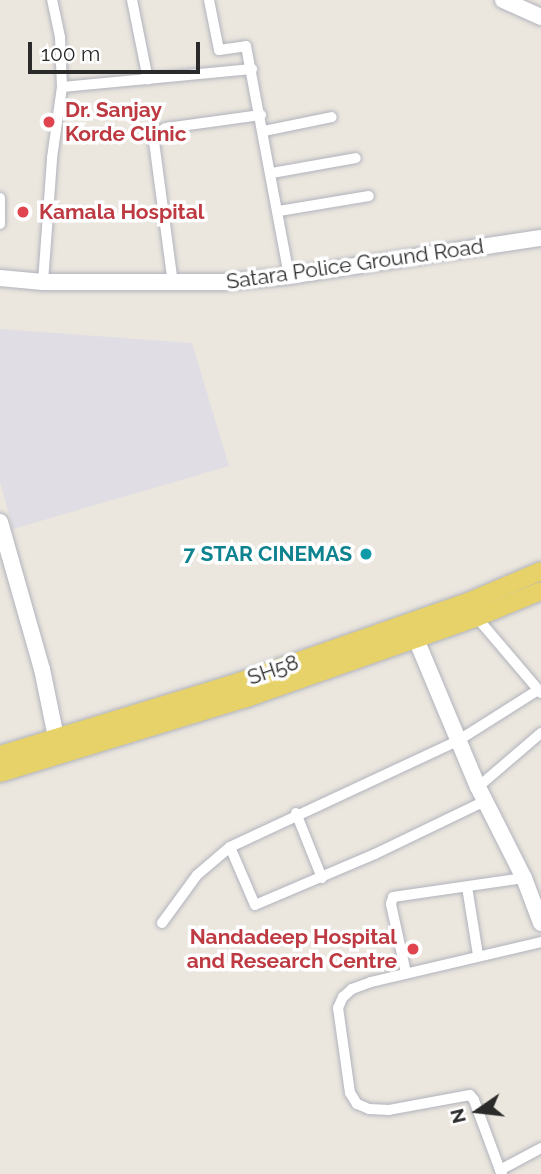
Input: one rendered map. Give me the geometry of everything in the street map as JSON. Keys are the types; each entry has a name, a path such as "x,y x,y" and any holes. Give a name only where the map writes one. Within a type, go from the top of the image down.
{"main road":[{"path":"503,0 541,17"},
{"name":"Satara Police Ground Road","path":"0,278 43,282 173,284 289,276 541,238"},
{"path":"0,522 42,669 56,737"},
{"name":"SH58","path":"0,774 244,699 416,639 541,571"},
{"name":"SH58","path":"0,755 239,682 409,622 472,610 541,591"},
{"path":"409,622 481,794 524,878 541,923"}],"street":[{"path":"43,282 52,158 62,87 60,37 52,0"},
{"path":"132,0 148,79"},
{"path":"209,0 219,50 246,46 272,173 289,276"},
{"path":"62,87 252,69"},
{"path":"173,284 154,142 157,133 166,128 261,115"},
{"path":"264,131 332,117"},
{"path":"272,173 356,158"},
{"path":"278,211 369,196"},
{"path":"0,198 0,224"},
{"path":"162,923 197,875 230,846 296,813 459,740 539,692 472,610"},
{"path":"230,846 256,905 321,877 481,794 541,733"},
{"path":"296,813 321,877"},
{"path":"406,973 391,904 393,897 524,878"},
{"path":"467,887 478,955"},
{"path":"541,943 478,955 371,982 342,997 338,1008 350,1093 357,1104 369,1109 389,1110 470,1095 501,1172 541,1148"}],"shaded area":[{"path":"0,329 192,343 229,466 13,529 0,482"}],"place":[{"name":"Dr. Sanjay Korde Clinic","path":"49,122"},
{"name":"Kamala Hospital","path":"23,212"},
{"name":"7 STAR CINEMAS","path":"366,554"},
{"name":"Nandadeep Hospital and Research Centre","path":"413,949"}]}
